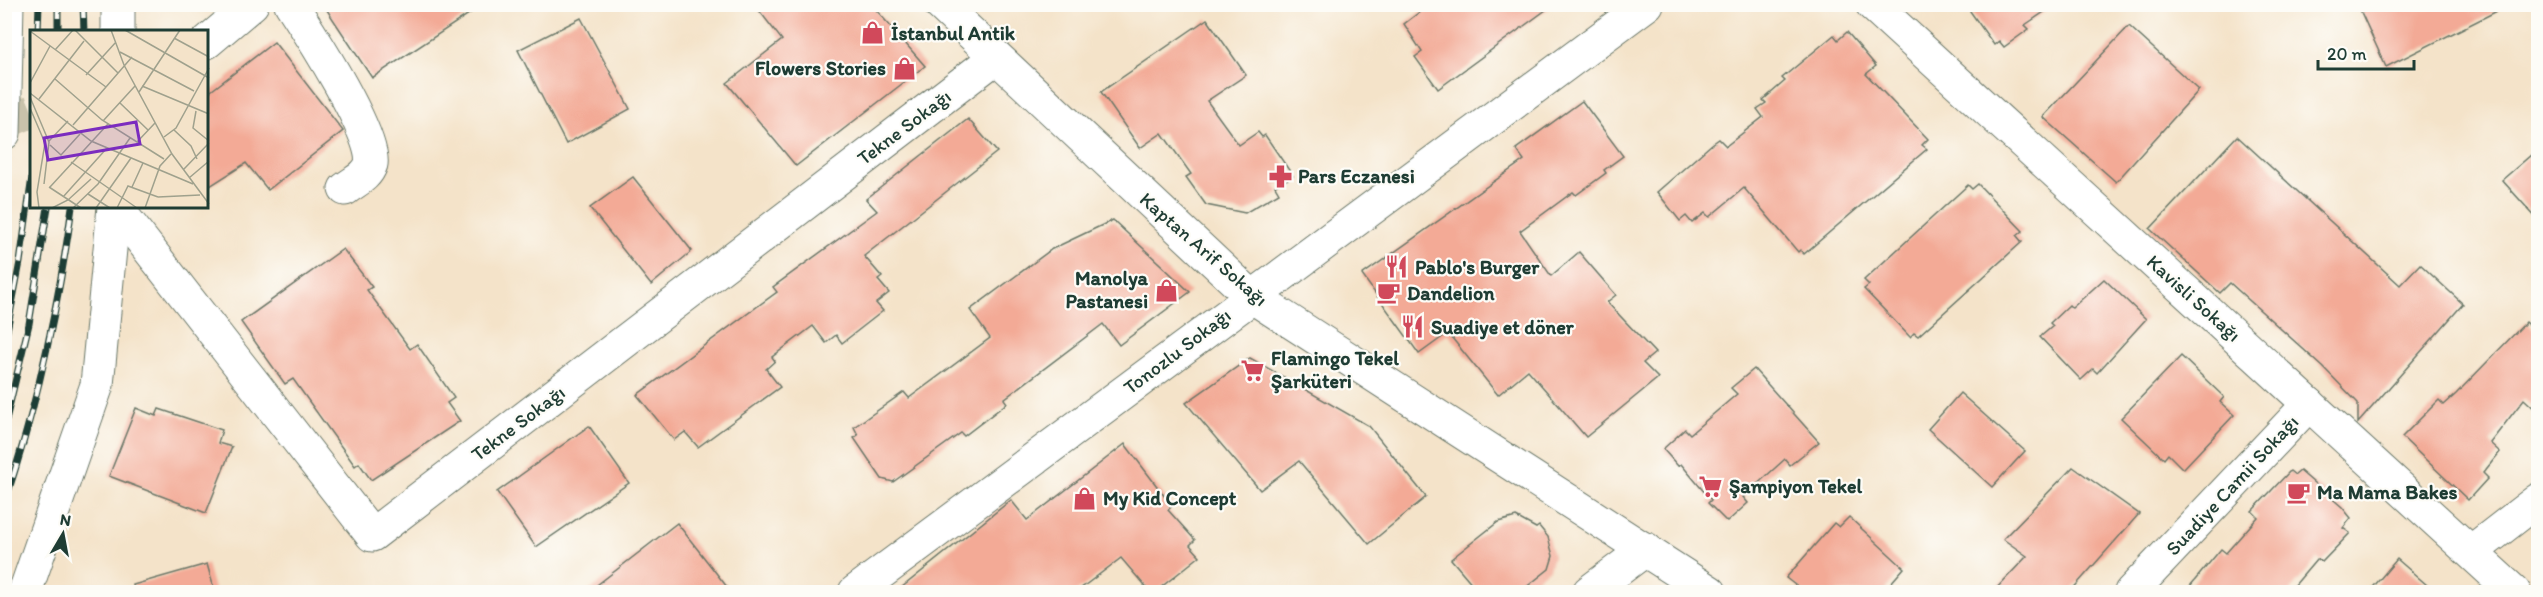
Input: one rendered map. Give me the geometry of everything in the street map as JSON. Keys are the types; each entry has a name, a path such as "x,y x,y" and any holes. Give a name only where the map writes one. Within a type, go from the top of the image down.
{"street":[{"path":"4,133 7,4"},
{"path":"118,4 118,30"},
{"path":"187,30 223,4"},
{"path":"208,41 252,4"},
{"path":"291,4 367,136 372,155 370,166 365,176 345,189"},
{"name":"Kaptan Arif Sokağı","path":"940,4 1251,296 1710,592"},
{"name":"Tonozlu Sokağı","path":"855,592 1647,4"},
{"name":"Kavisli Sokağı","path":"1872,4 2514,592"},
{"name":"Tekne Sokağı","path":"116,208 372,535 995,58"},
{"path":"25,592 97,385 115,208"},
{"name":"Suadiye Camii Sokağı","path":"2131,592 2309,404"},
{"path":"2471,552 2538,500"},
{"path":"1589,592 1646,549"}],"building":[{"path":"323,4 484,4 372,78"},
{"path":"754,4 871,4 925,66 796,166 727,83 782,40"},
{"path":"1430,4 1554,4 1438,89 1415,57 1422,52 1404,24"},
{"path":"1965,4 2056,4 2025,25 2029,29 2004,47 1999,41 1994,45"},
{"path":"2376,4 2511,4 2386,67 2361,12"},
{"path":"581,18 630,109 566,144 518,50"},
{"path":"1207,19 1246,75 1207,101 1239,145 1258,132 1262,137 1265,135 1293,176 1275,186 1279,193 1245,213 1206,205 1186,177 1191,174 1162,133 1140,148 1101,92"},
{"path":"2129,26 2199,90 2116,182 2043,117"},
{"path":"1847,32 1876,66 1866,74 1928,139 1922,145 1927,149 1804,254 1800,250 1798,252 1744,188 1709,217 1705,213 1692,223 1686,216 1680,221 1657,192 1719,139 1726,146 1763,117 1757,109 1766,103 1763,100 1785,81 1782,78 1834,35 1838,40"},
{"path":"274,42 343,131 268,190 246,163 208,187 208,93"},
{"path":"1582,101 1623,156 1604,170 1606,173 1576,195 1573,192 1520,231 1551,276 1579,252 1616,295 1607,302 1655,353 1643,363 1658,378 1586,437 1528,370 1498,395 1448,333 1419,354 1362,275 1524,160 1516,149"},
{"path":"968,119 997,152 864,256 882,277 878,280 889,293 876,303 883,311 842,343 836,335 826,343 813,326 772,357 775,361 766,369 780,387 698,447 685,432 674,440 637,395 777,292 773,287 877,211 866,199"},
{"path":"2237,136 2400,285 2420,264 2463,304 2358,423 2358,403 2323,367 2230,283 2220,293 2150,229"},
{"path":"2538,149 2538,220 2502,180"},
{"path":"633,177 692,251 651,285 590,208"},
{"path":"1978,184 2023,231 2017,236 2022,242 1918,336 1914,333 1910,337 1864,289 1869,285 1864,280 1968,185 1972,189"},
{"path":"1113,220 1190,292 1119,345 1103,324 1004,399 1007,403 964,436 961,433 893,482 882,479 854,438 858,435 854,427 904,392 909,398 990,338 970,310 1052,249"},
{"path":"343,249 372,287 367,290 410,349 417,344 454,398 447,403 460,421 371,480 359,463 355,466 293,379 285,384 241,322"},
{"path":"2104,279 2146,319 2097,373 2093,369 2081,380 2040,337 2053,326 2050,323 2069,305 2072,308"},
{"path":"2526,322 2538,333 2538,412 2524,399 2490,443 2500,452 2483,473 2488,478 2468,500 2402,437 2439,400 2444,405 2456,394"},
{"path":"2181,356 2224,397 2220,402 2234,415 2183,469 2168,454 2164,459 2121,418"},
{"path":"1250,358 1369,426 1426,497 1369,544 1299,461 1260,490 1186,403"},
{"path":"1754,369 1819,442 1790,465 1785,459 1743,497 1748,503 1727,522 1708,503 1711,500 1681,464 1678,466 1663,449 1685,429 1690,434 1737,394 1731,388"},
{"path":"1960,393 2025,451 1992,487 1928,429"},
{"path":"136,408 156,416 159,409 222,430 218,443 232,447 206,513 109,476"},
{"path":"589,426 629,483 536,547 497,492"},
{"path":"1125,444 1172,506 1168,510 1195,540 1190,545 1200,556 1155,592 1150,592 1121,558 1076,592 896,592 1011,500 1027,520"},
{"path":"2073,467 2139,514 2070,592 1993,592 2027,556 2003,539"},
{"path":"2290,471 2295,475 2300,471 2342,507 2351,518 2343,528 2350,533 2322,562 2317,559 2289,592 2185,592 2221,549 2226,553 2258,517 2252,511"},
{"path":"1516,517 1536,528 1539,526 1548,537 1553,556 1549,569 1520,592 1479,592 1451,559 1498,522"},
{"path":"1849,517 1904,568 1883,592 1804,592 1786,578 1834,523 1839,527"},
{"path":"677,523 731,592 588,592"},
{"path":"2397,559 2435,592 2369,592"},
{"path":"207,564 215,592 134,592 133,585"}],"tunnel":[{"path":"4,123 30,112"}],"railway":[{"path":"38,30 39,4"},
{"path":"58,4 58,30"},
{"path":"83,4 84,30"},
{"path":"4,346 20,262 30,191"},
{"path":"4,428 29,324 48,208"},
{"path":"4,504 27,431 45,357 72,208"}],"place":[{"name":"İstanbul Antik","path":"873,33"},
{"name":"Flowers Stories","path":"904,68"},
{"name":"Pars Eczanesi","path":"1280,176"},
{"name":"Pablo's Burger","path":"1397,267"},
{"name":"Manolya Pastanesi","path":"1166,290"},
{"name":"Dandelion","path":"1389,293"},
{"name":"Suadiye et döner","path":"1413,327"},
{"name":"Flamingo Tekel Şarküteri","path":"1253,370"},
{"name":"Şampiyon Tekel","path":"1711,486"},
{"name":"Ma Mama Bakes","path":"2299,492"},
{"name":"My Kid Concept","path":"1085,498"}]}
